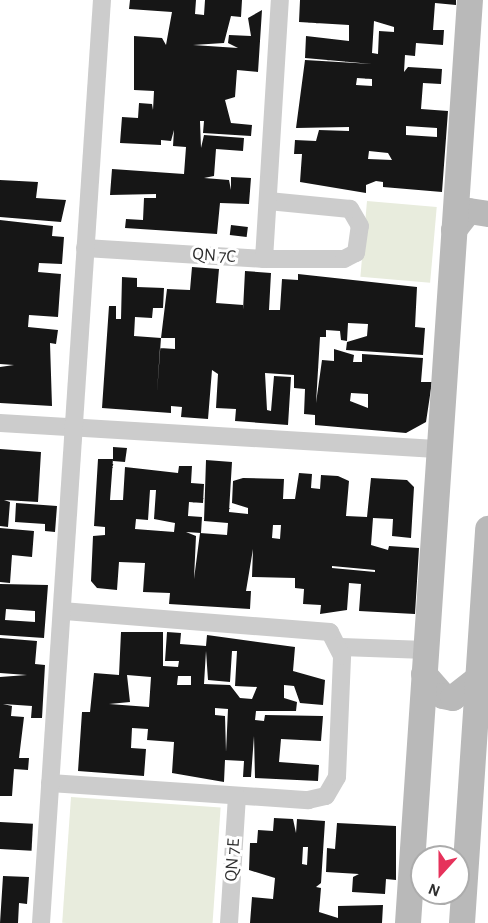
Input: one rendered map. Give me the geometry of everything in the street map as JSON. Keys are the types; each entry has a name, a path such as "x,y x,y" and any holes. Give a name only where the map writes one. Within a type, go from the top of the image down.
{"main road":[{"path":"408,923 470,0"},
{"path":"454,230 469,211 488,214"},
{"path":"462,923 488,529"},
{"path":"425,662 443,696 453,698 479,678"}],"street":[{"path":"41,923 65,611 85,248 102,0"},
{"path":"264,259 280,0"},
{"name":"QN 7C","path":"85,248 264,259 344,259 359,244 360,226 350,209 268,201"},
{"path":"0,423 75,425 440,449"},
{"path":"50,783 308,800 326,796 333,788 340,646 330,632 318,629 65,611"},
{"path":"340,646 425,662"},
{"name":"QN 7E","path":"229,923 237,797"}],"shaded area":[{"path":"367,201 437,207 430,283 360,277"},
{"path":"71,797 221,807 213,923 62,923"}],"building":[{"path":"130,0 196,0 195,14 204,15 205,0 242,0 241,17 231,16 224,43 193,45 238,48 228,43 229,35 251,36 248,18 262,10 258,72 237,70 235,97 225,100 231,123 252,125 251,136 203,133 204,121 200,121 201,148 204,135 244,138 243,151 216,149 214,176 204,178 229,180 231,190 231,177 251,178 249,204 220,203 217,234 125,228 126,219 143,220 144,198 156,198 156,194 110,195 112,169 184,174 186,147 173,146 174,130 171,141 161,140 161,145 120,143 122,117 138,118 139,103 152,104 153,110 154,91 134,90 134,36 162,38 166,45 172,12 129,9"},
{"path":"300,0 456,0 456,5 435,3 433,30 444,30 443,45 416,43 415,56 405,55 404,72 408,67 442,69 441,84 423,83 421,109 448,111 442,192 383,187 383,182 376,181 366,185 366,193 300,182 302,154 294,154 295,140 316,141 319,130 349,131 349,127 296,128 305,60 372,64 305,58 306,36 349,41 349,25 299,22","holes":["374,21 394,27 394,32 379,31 378,54 372,53","357,78 372,79 372,86 356,85","406,126 437,128 437,137 406,135","369,151 388,153 392,160 368,159"]},
{"path":"0,180 38,182 36,198 66,200 61,222 0,217"},
{"path":"0,220 53,226 52,236 64,237 62,264 39,263 38,272 61,274 58,317 29,315 28,327 58,330 56,344 50,343 52,406 0,403 0,367 14,365 0,364"},
{"path":"231,225 248,227 247,237 230,235"},
{"path":"192,267 219,269 216,303 243,305 243,310 245,271 271,273 269,310 280,310 282,279 298,280 298,274 417,287 415,327 425,328 423,355 346,350 347,342 367,336 368,324 348,323 347,341 341,340 340,331 326,330 326,337 320,337 316,403 322,360 334,361 334,349 354,355 353,362 362,362 362,354 423,358 421,382 432,382 426,422 406,433 315,425 315,415 304,414 305,389 294,388 294,375 265,373 267,410 271,411 274,376 291,377 288,425 235,421 236,409 216,408 218,374 212,370 208,419 181,417 182,407 171,406 171,413 102,408 109,306 116,306 116,319 121,319 122,277 137,278 137,287 164,288 163,308 153,308 152,318 135,317 134,336 161,338 167,289 190,290","holes":["161,338 175,338 175,349 160,348","351,393 368,394 368,408 350,401"]},
{"path":"113,447 127,448 125,462 113,461"},
{"path":"0,449 41,452 38,502 4,500 10,502 8,527 0,526"},
{"path":"98,459 113,459 110,500 123,500 125,467 178,473 179,466 192,466 191,483 204,484 203,503 189,502 188,516 202,517 201,533 186,532 196,536 194,579 200,533 227,535 228,523 204,521 206,460 232,462 229,512 248,514 248,508 232,503 233,481 243,478 284,479 283,499 295,499 299,473 312,474 311,488 320,489 321,475 338,476 349,481 346,516 367,517 371,478 407,480 414,487 411,538 392,536 393,519 373,518 371,545 388,550 389,546 419,548 415,614 359,611 361,584 349,583 347,610 320,614 321,605 303,604 304,589 295,588 295,578 252,577 253,549 246,591 251,591 250,609 169,604 170,593 143,592 145,563 119,562 117,590 97,588 91,581 93,536 105,535 105,527 94,526","holes":["150,490 156,490 154,519 175,523 174,532 135,529 136,519 148,520","273,525 281,525 280,539 272,538","332,566 375,570 375,572 332,568"]},
{"path":"16,503 57,506 55,532 45,531 45,524 15,522"},
{"path":"0,528 34,531 32,557 12,555 10,583 0,582"},
{"path":"0,584 48,585 44,638 0,635","holes":["6,609 35,611 35,622 5,620"]},
{"path":"121,632 163,632 163,666 178,667 179,661 165,661 167,632 181,633 180,644 206,646 207,635 295,647 293,671 325,680 323,705 300,703 294,686 284,685 284,698 297,702 296,711 256,711 255,720 264,721 265,715 323,716 321,741 281,739 279,762 319,765 318,781 255,778 254,736 251,777 243,777 244,761 225,760 224,782 172,773 174,742 147,740 148,729 132,728 131,748 146,749 144,776 78,771 82,712 90,712 94,673 119,675","holes":["206,651 208,680 230,682 232,651 237,651 235,686 257,687 252,699 240,698 230,685 204,684","127,675 151,677 149,707 109,704 130,702","178,676 191,676 191,685 177,685","215,708 228,709 226,752 225,716 215,715"]},
{"path":"0,638 37,641 35,664 45,665 42,718 31,718 32,706 3,704 12,706 11,716 24,717 19,758 29,758 28,770 14,769 12,796 0,796 0,677 27,675 0,673"},
{"path":"274,818 293,819 296,833 297,819 325,821 321,883 316,887 321,888 319,912 338,918 338,906 383,905 382,923 250,923 252,897 273,899 275,878 249,870 250,843 257,843 258,830 273,831","holes":["303,847 308,847 307,865 302,864"]},
{"path":"0,822 33,824 32,851 0,849"},
{"path":"337,823 396,826 396,880 386,879 385,894 352,892 353,877 359,874 326,872 327,848 335,849"},
{"path":"3,876 29,877 27,904 19,903 18,923 0,923"}]}
